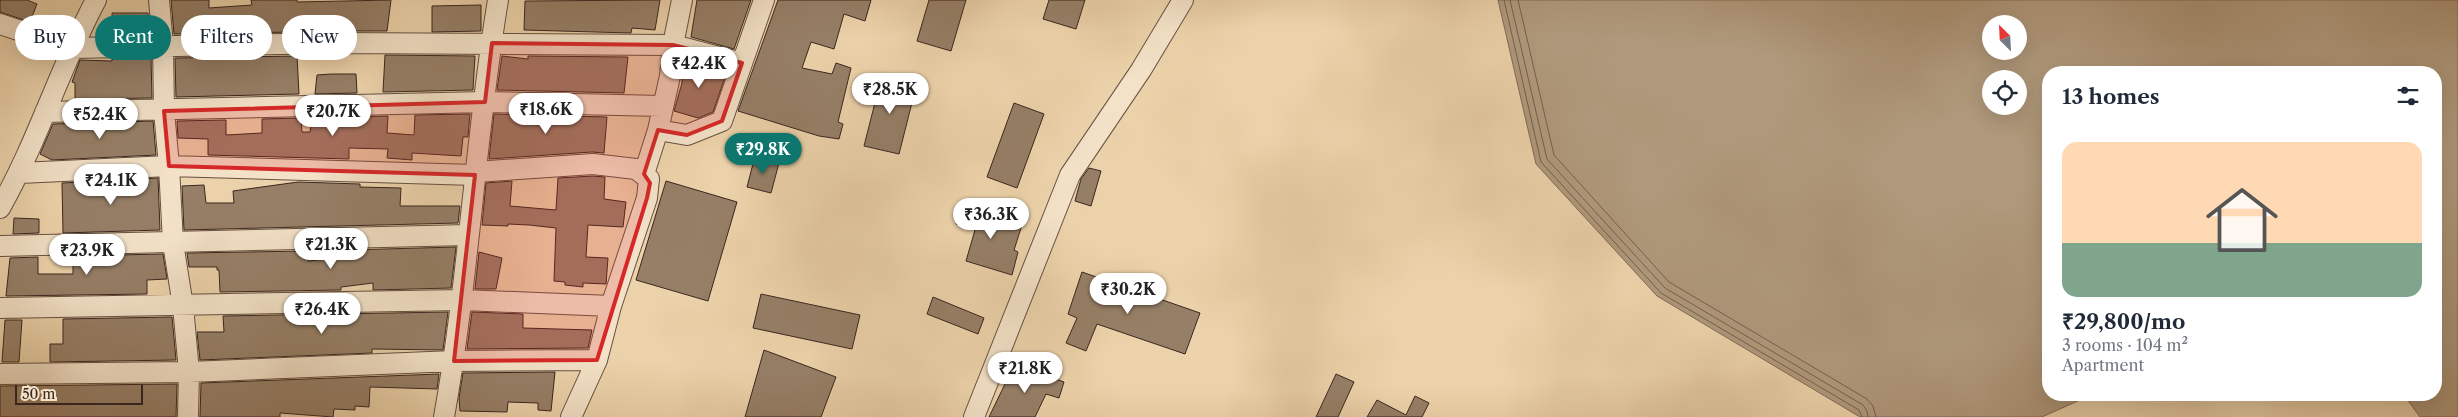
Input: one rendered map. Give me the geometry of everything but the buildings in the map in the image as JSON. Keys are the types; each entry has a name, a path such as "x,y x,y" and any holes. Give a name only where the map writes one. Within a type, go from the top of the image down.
{"street":[{"path":"85,22 96,0"},
{"path":"159,0 160,15"},
{"path":"444,417 463,300 468,235 498,0"},
{"path":"644,174 658,130 670,76 673,44 682,0"},
{"path":"658,130 687,135 722,121 764,0"},
{"path":"974,417 1070,175 1141,70 1184,0"},
{"path":"0,24 15,29"},
{"path":"171,45 673,44 742,63"},
{"path":"0,208 20,173 67,60"},
{"path":"163,60 164,111 173,243 183,306 189,372 188,417"},
{"path":"45,112 164,111 485,102 662,106"},
{"path":"20,173 169,166 475,175 476,172 593,164 636,169 644,174 650,183 647,198 611,306 597,360 571,417"},
{"path":"0,246 468,235"},
{"path":"0,308 463,300 611,306"},
{"path":"0,374 189,372 454,361 597,360"}],"highlighted area":[{"path":"492,43 673,45 742,63 722,121 687,135 658,130 644,174 650,183 647,198 597,360 454,361 475,175 169,166 164,111 485,102"}],"water":[{"path":"1498,0 2458,0 2458,417 2420,417 2408,401 2442,401 2442,66 2042,66 2042,401 2078,401 2042,417 1860,417 1657,296 1536,164"}]}
